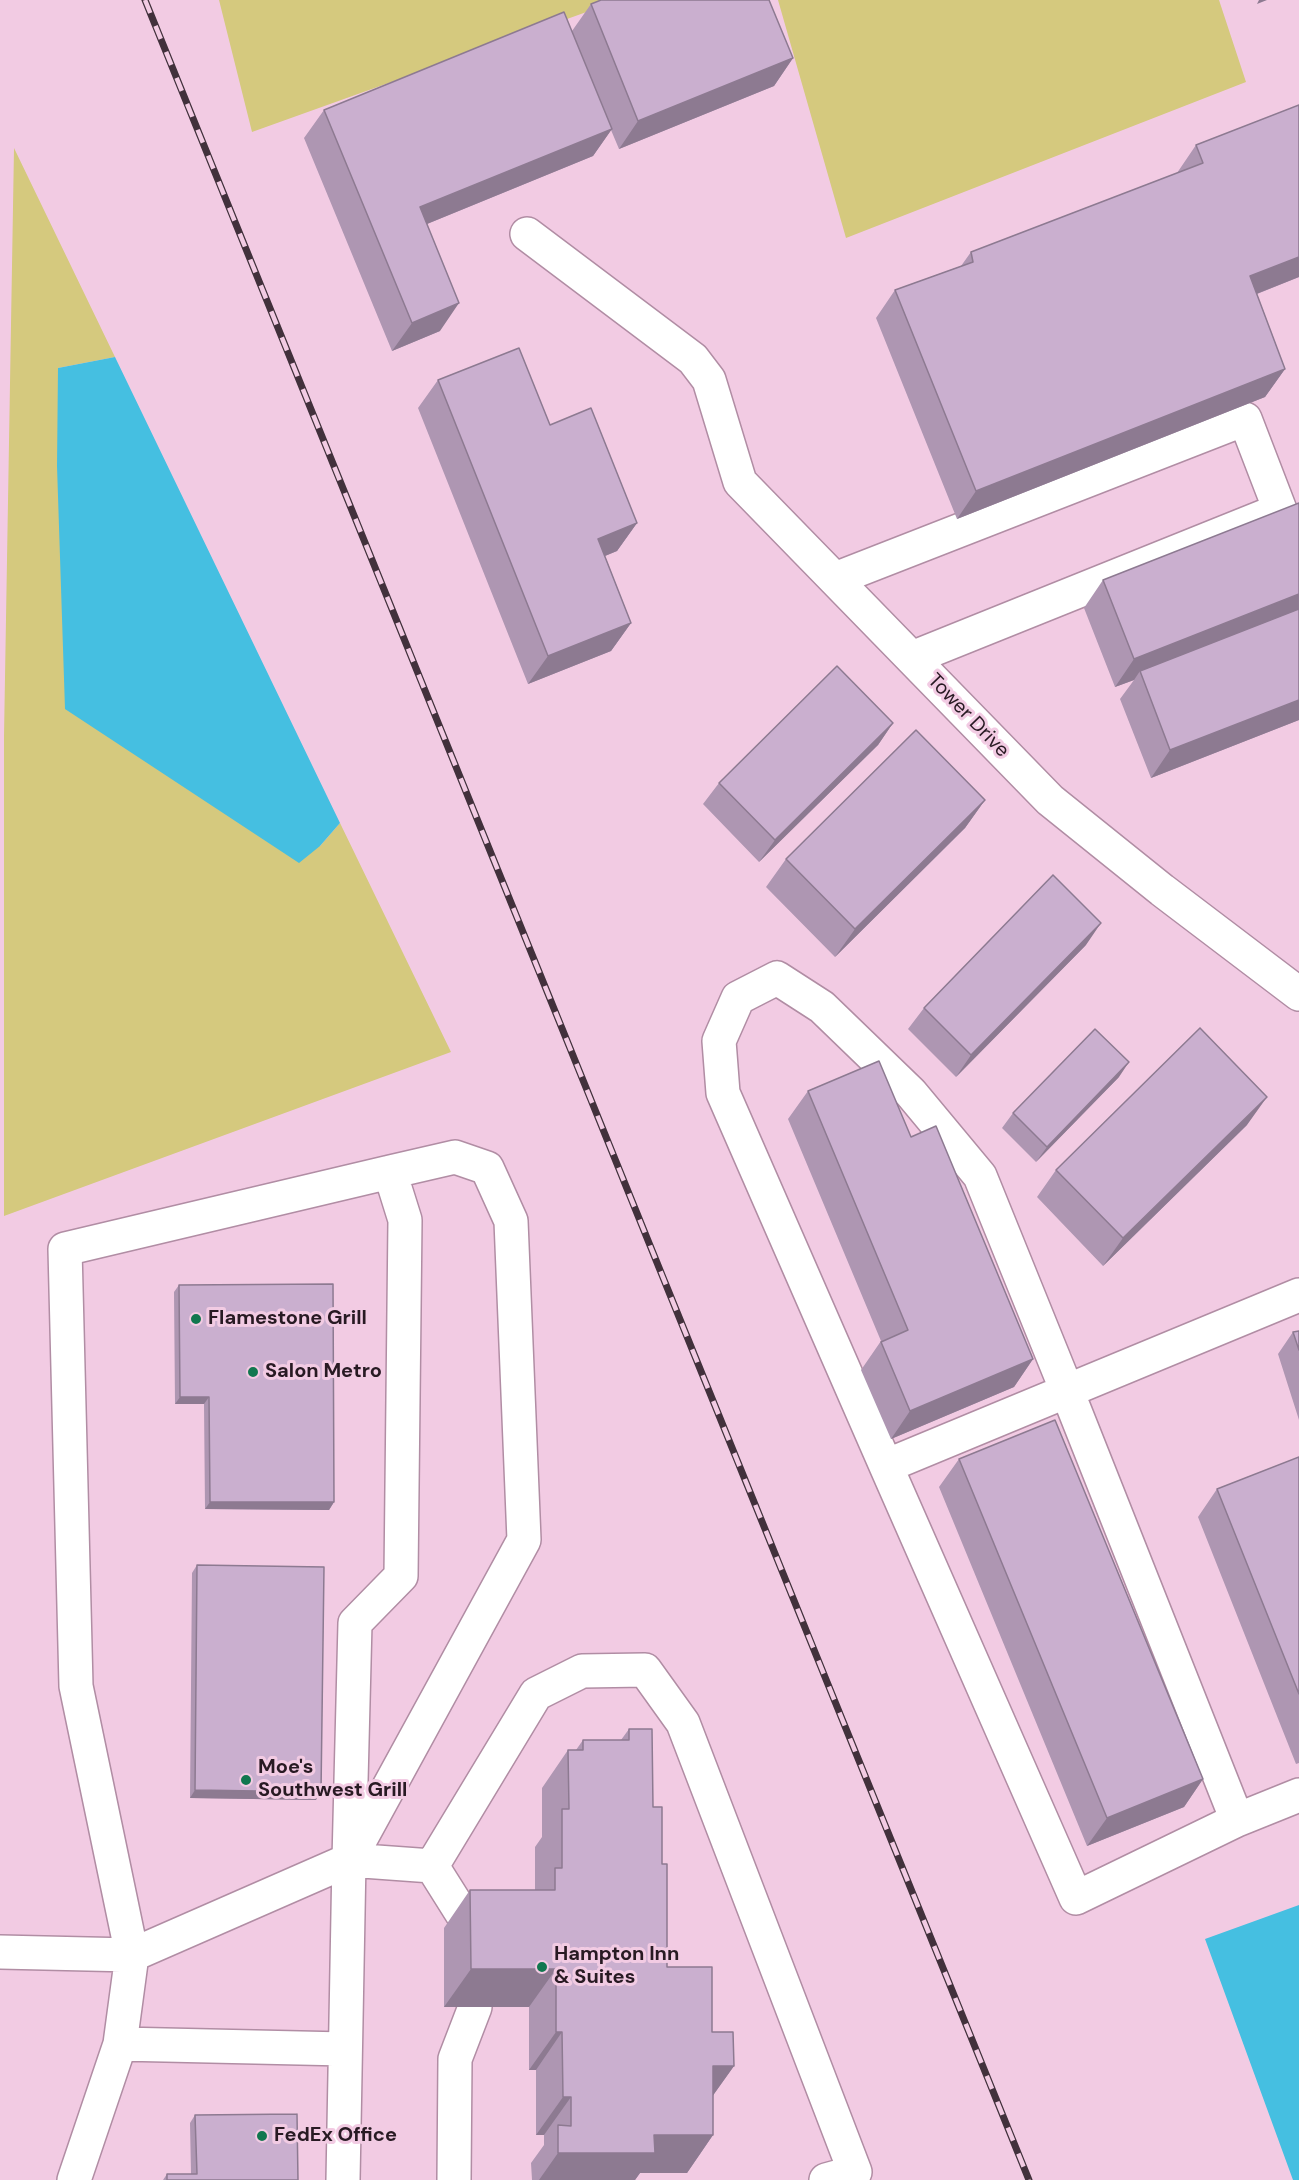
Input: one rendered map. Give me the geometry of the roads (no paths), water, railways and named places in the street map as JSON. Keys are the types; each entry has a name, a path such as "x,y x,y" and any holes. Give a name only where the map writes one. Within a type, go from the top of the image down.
{"street":[{"name":"Tower Drive","path":"527,234 693,358 709,380 740,482 1050,800 1162,890 1299,994"},
{"path":"835,579 1245,419 1280,510 912,658"},
{"path":"1237,1820 980,1176 911,1093 822,1006 777,978 738,998 719,1041 723,1093 1076,1898 1237,1820 1299,1796"},
{"path":"74,2180 120,2044 132,1955 76,1686 66,1249 455,1157 487,1167 511,1221 524,1540 349,1860"},
{"path":"343,2180 355,1623 401,1576 405,1220 390,1172"},
{"path":"886,1466 1299,1295"},
{"path":"432,1866 536,1694 582,1671 645,1670 682,1723 855,2172 826,2180"},
{"path":"0,1952 132,1955 349,1860 432,1866"},
{"path":"432,1866 471,1929"},
{"path":"454,2180 455,2060 475,2007"},
{"path":"120,2044 345,2049"}],"water":[{"path":"115,357 340,823 320,846 299,863 65,709 57,466 58,368"},
{"path":"1299,1905 1299,2180 1293,2180 1205,1939"}],"railway":[{"path":"145,0 1029,2180"}],"place":[{"name":"Flamestone Grill","path":"196,1319"},
{"name":"Salon Metro","path":"253,1372"},
{"name":"Moe's Southwest Grill","path":"246,1780"},
{"name":"Hampton Inn & Suites","path":"542,1967"},
{"name":"FedEx Office","path":"262,2136"}]}
